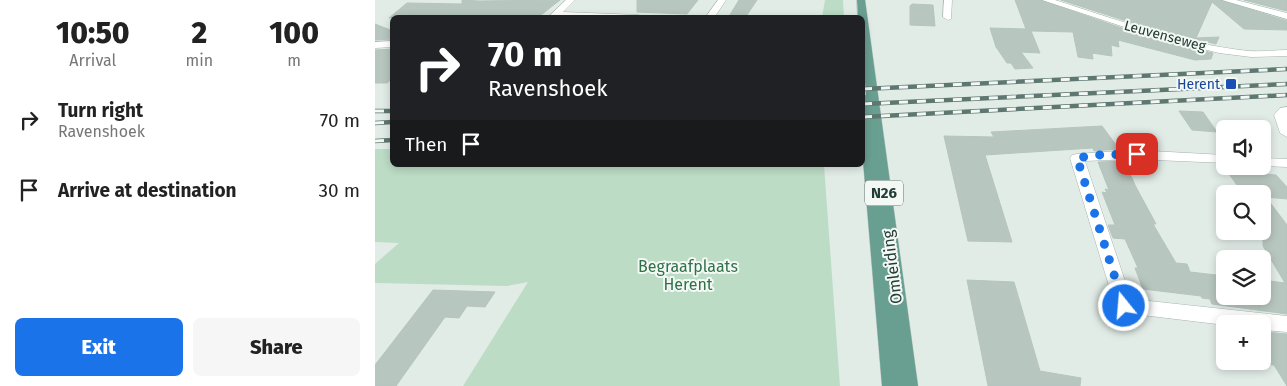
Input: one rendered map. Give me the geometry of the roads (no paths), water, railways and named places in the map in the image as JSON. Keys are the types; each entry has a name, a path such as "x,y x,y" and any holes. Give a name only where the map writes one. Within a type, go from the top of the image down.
{"main road":[{"path":"853,0 855,15"},
{"name":"Omleiding","path":"861,0 863,15"},
{"name":"Omleiding","path":"865,34 907,386"},
{"name":"Omleiding","path":"865,117 893,386"}],"street":[{"path":"553,15 571,0"},
{"path":"711,15 722,0"},
{"path":"948,0 948,17"},
{"name":"Leuvenseweg","path":"1046,0 1158,35 1219,50 1251,54 1287,53"},
{"path":"1226,0 1287,16"},
{"path":"375,45 390,44"},
{"path":"1287,111 1280,115 1287,133"},
{"path":"1216,159 1137,154 1097,155 1077,158 1124,306 1287,324"},
{"path":"1271,162 1287,163"}],"railway":[{"path":"865,89 1287,69"},
{"path":"865,104 1287,84"},
{"path":"865,117 1287,95"},
{"path":"375,111 390,111"},
{"path":"375,123 390,122"},
{"path":"375,141 390,140"}],"place":[{"name":"Herent","path":"1231,84"}],"park label":[{"name":"Begraafplaats Herent","path":"688,275"}]}
